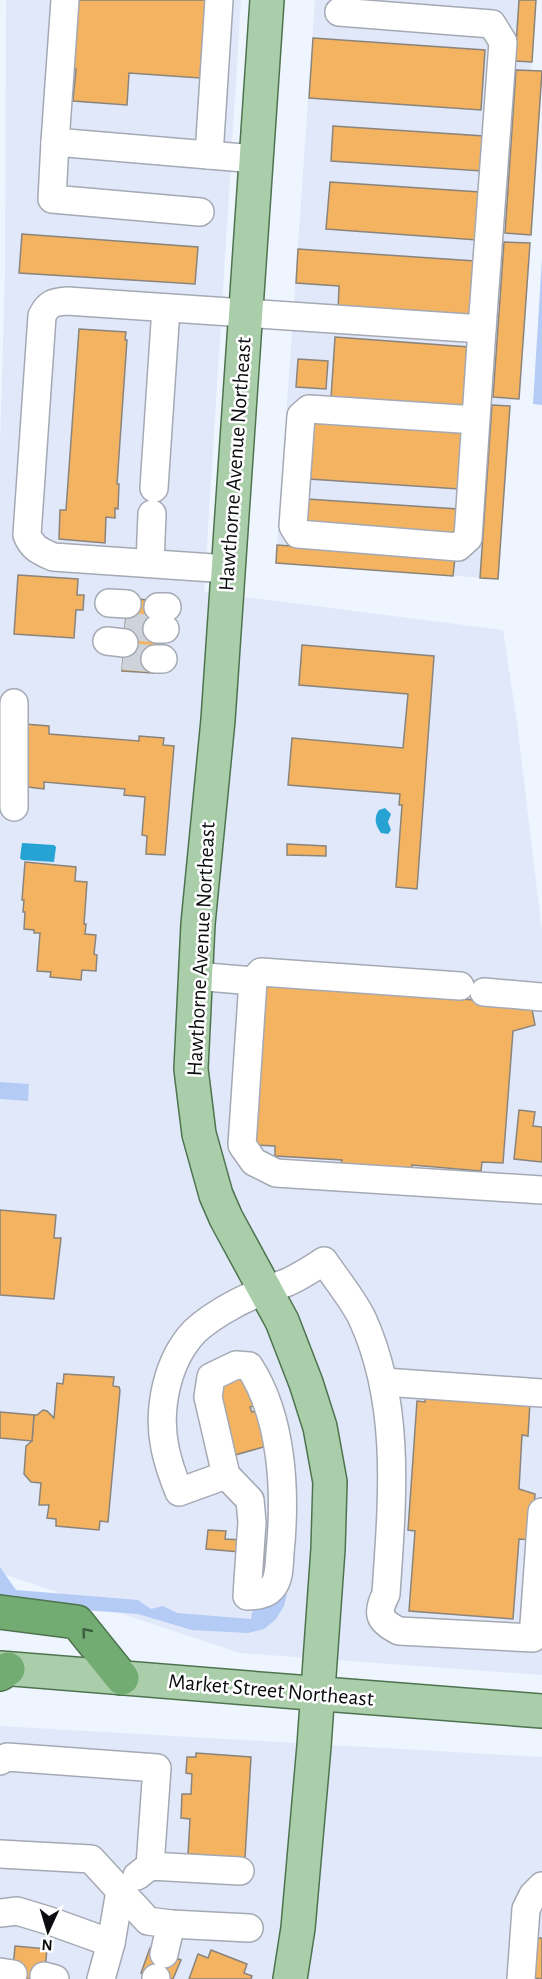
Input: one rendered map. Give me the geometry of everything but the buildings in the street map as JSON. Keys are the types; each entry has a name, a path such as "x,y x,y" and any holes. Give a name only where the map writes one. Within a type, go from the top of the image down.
{"highway":[{"path":"0,1612 77,1622 122,1678"}],"main road":[{"name":"Hawthorne Avenue Northeast","path":"267,0 218,720 195,976 191,1069 199,1134 216,1195 282,1321 306,1383 328,1461 330,1523 318,1695 298,1928 290,1979"},
{"name":"Market Street Northeast","path":"3,1670 542,1711"}],"street":[{"path":"65,0 52,199 200,212"},
{"path":"209,155 219,0"},
{"path":"339,12 492,24 503,42 468,538 458,547 298,534 293,526 301,416 309,409 476,420"},
{"path":"56,142 256,159"},
{"path":"228,568 53,557 30,544 27,535 42,316 46,307 53,302 67,301 482,329"},
{"path":"150,563 166,308"},
{"path":"14,703 14,807"},
{"path":"542,998 472,989 261,972 254,981 242,1145 254,1162 276,1173 542,1190"},
{"path":"195,976 254,981"},
{"path":"226,1475 179,1492 169,1466 163,1428 164,1405 175,1360 195,1331 234,1304 291,1281 324,1261 361,1317 384,1382 393,1491 386,1594 381,1604 380,1615 386,1624 399,1630 533,1638 542,1512"},
{"path":"236,1365 249,1366 258,1380 268,1408 282,1479 283,1523 277,1580 271,1589 259,1596 247,1596 252,1522 250,1500 226,1475 208,1397 211,1377 236,1365"},
{"path":"384,1382 542,1393"},
{"path":"0,1761 6,1758 157,1768 150,1866"},
{"path":"0,1854 91,1859 148,1921 249,1928"},
{"path":"101,1979 111,1944 120,1891 150,1866 240,1871"},
{"path":"520,1979 526,1909 533,1895 542,1886"},
{"path":"0,1913 17,1911 111,1944"},
{"path":"158,1970 171,1924"}],"shaded area":[{"path":"6,0 241,0 204,592 503,630 517,723 542,931 542,1675 240,1653 0,1573 0,444 5,275"},
{"path":"315,0 536,0 531,70 542,71 519,399 511,398 498,579 276,563"},
{"path":"542,258 542,405 533,404"},
{"path":"385,808 391,814 388,822 391,830 388,834 381,833 376,822 379,810"},
{"path":"22,843 54,845 56,847 54,862 22,860 20,858"},
{"path":"0,1082 29,1084 28,1101 0,1099"},
{"path":"0,1567 16,1590 138,1600 151,1609 163,1606 177,1613 251,1619 255,1608 263,1601 287,1594 284,1606 276,1619 264,1629 248,1633 192,1630 138,1614 15,1605 0,1601"},
{"path":"0,1726 542,1757 542,1979 0,1979"}],"tunnel":[{"path":"125,626 157,629"},
{"path":"123,656 155,659"}]}
